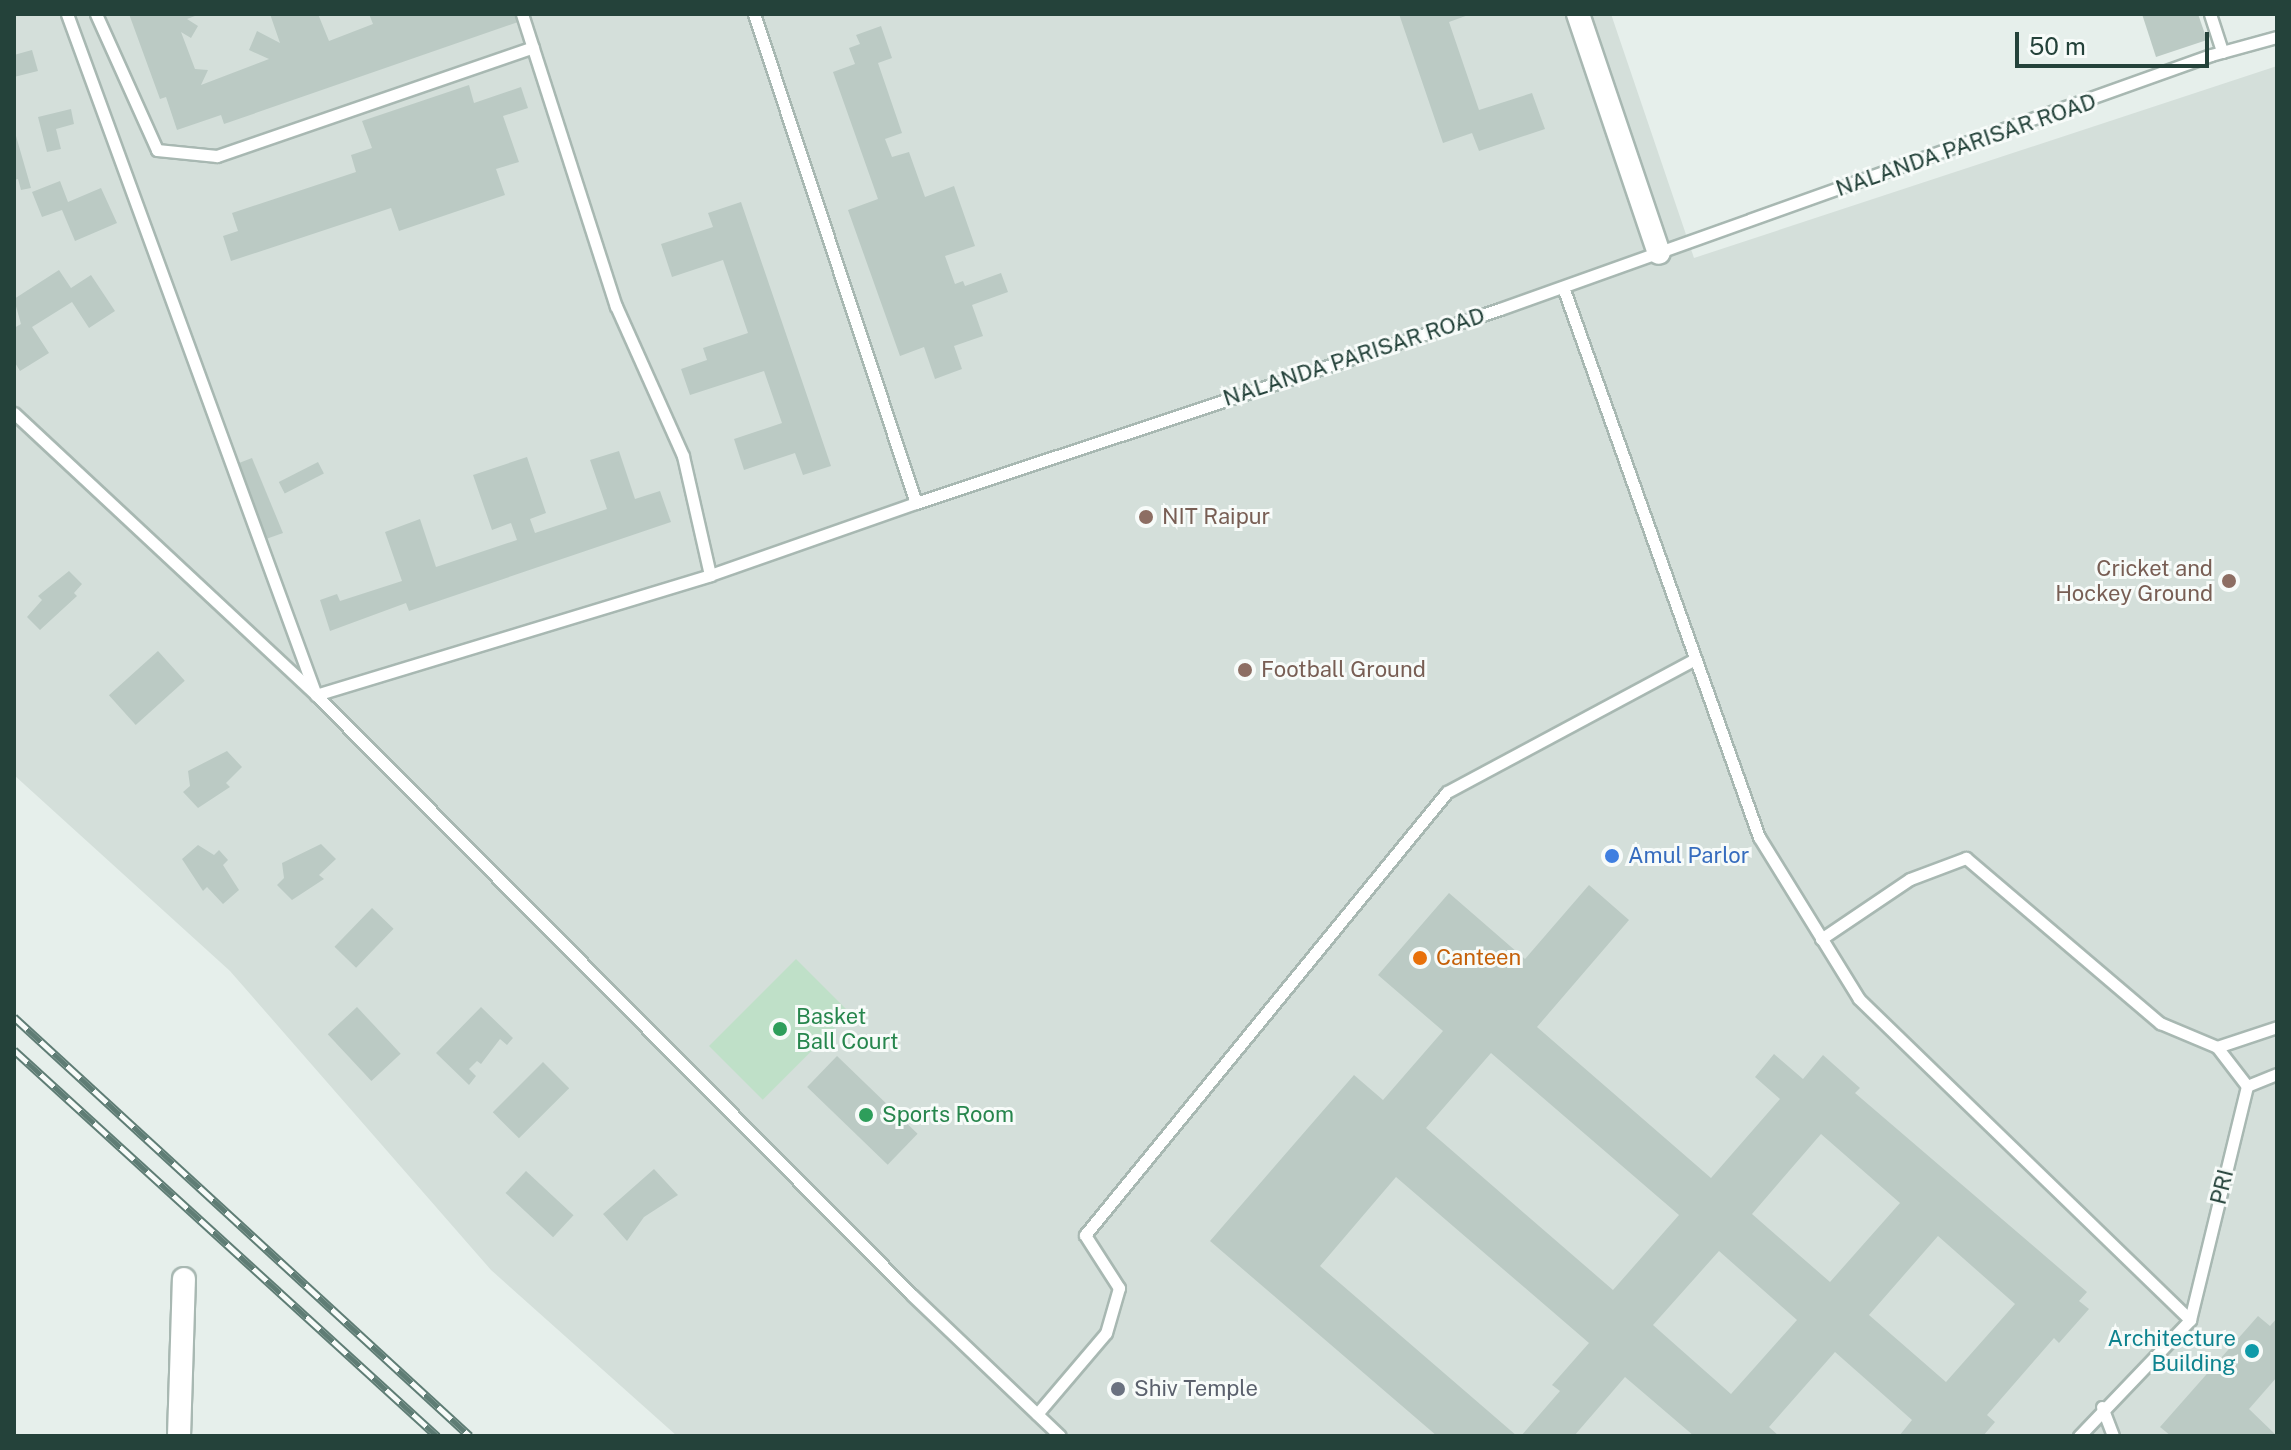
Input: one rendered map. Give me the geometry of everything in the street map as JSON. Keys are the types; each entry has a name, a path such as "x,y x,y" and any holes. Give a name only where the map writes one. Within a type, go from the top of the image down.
{"street":[{"path":"1578,14 1659,253"},
{"path":"179,1436 184,1279"}],"lane":[{"path":"67,14 316,695"},
{"path":"96,14 157,150 217,156 533,47"},
{"path":"522,14 616,306 683,456 710,575"},
{"path":"754,14 916,503"},
{"path":"2210,14 2222,52"},
{"name":"NALANDA PARISAR ROAD","path":"316,695 710,575 1563,287 2222,52 2277,37"},
{"path":"1563,287 1759,837 1859,999 2190,1320 2102,1407 2079,1436"},
{"path":"14,413 316,695 1060,1436"},
{"path":"1037,1414 1106,1333 1119,1288 1085,1235 1447,792 1695,659"},
{"path":"1821,939 1910,879 1966,858 2160,1023 2217,1047 2247,1086 2277,1074"},
{"path":"2217,1047 2277,1027"},
{"name":"PRI","path":"2190,1320 2247,1086"},
{"path":"2102,1407 2114,1434"}],"shaded area":[{"name":"NIT Raipur","path":"14,14 1611,14 1694,258 2277,66 2277,1436 677,1436 491,1270 230,971 14,775"}],"green space":[{"name":"Basket Ball Court","path":"796,959 850,1013 763,1100 709,1046"}],"building":[{"path":"129,14 200,14 187,19 198,26 191,38 181,32 195,69 208,70 201,85 269,59 249,50 257,31 280,43 270,14 318,14 329,41 373,24 369,14 518,14 521,21 224,124 221,115 177,130 166,97 160,99"},
{"path":"1399,14 1471,14 1449,22 1479,110 1532,93 1545,129 1479,151 1472,133 1443,143"},
{"path":"2142,14 2198,14 2207,40 2156,57"},
{"path":"881,26 892,58 878,63 902,133 885,139 892,157 909,152 925,197 954,186 975,246 945,256 955,284 963,281 965,286 1001,273 1008,292 972,305 983,336 954,346 962,369 935,379 924,347 900,356 848,210 878,199 833,72 855,64 849,48 860,44 856,35"},
{"path":"32,50 38,71 14,77 14,55"},
{"path":"469,85 474,103 521,87 528,108 503,116 519,162 496,169 505,195 399,231 391,208 231,261 223,236 238,231 232,213 356,172 351,155 372,148 362,121"},
{"path":"71,109 74,124 56,129 61,149 47,152 38,117"},
{"path":"14,129 31,188 21,190 18,179 14,180"},
{"path":"60,181 68,202 101,188 117,223 75,241 62,210 42,217 32,192"},
{"path":"741,202 831,466 803,475 795,453 744,470 734,439 782,423 764,371 690,395 681,369 707,360 703,348 748,333 723,260 672,277 661,244 713,227 708,213"},
{"path":"59,270 71,288 91,275 115,311 89,328 72,302 32,327 49,353 20,371 14,361 14,328 21,324 14,299"},
{"path":"619,451 635,499 660,491 671,522 409,611 406,603 330,631 320,600 337,594 340,601 402,581 385,532 420,519 436,567 517,540 511,523 492,530 473,475 527,457 546,513 530,519 535,533 607,509 590,460"},
{"path":"252,458 283,533 266,539 239,463"},
{"path":"318,462 324,474 285,494 279,482"},
{"path":"69,571 82,584 74,593 77,596 40,630 27,617 42,600 38,596"},
{"path":"158,651 185,681 136,725 109,695"},
{"path":"227,751 242,767 226,783 230,787 198,808 183,792 190,786 188,771"},
{"path":"321,844 336,859 319,875 324,879 292,900 277,885 284,878 282,863"},
{"path":"198,845 214,855 219,850 228,860 223,865 239,890 223,904 207,887 203,891 182,859"},
{"path":"1589,885 1629,920 1537,1027 1711,1178 1780,1099 1755,1077 1774,1054 1803,1079 1823,1055 1860,1088 1855,1093 2087,1292 2079,1301 2089,1309 2059,1343 2054,1338 1987,1415 1995,1422 1983,1436 1899,1436 1912,1420 1835,1352 1769,1427 1779,1436 1694,1436 1625,1377 1574,1436 1521,1436 1560,1391 1552,1385 1589,1343 1396,1177 1320,1266 1517,1436 1437,1436 1210,1241 1354,1075 1383,1100 1443,1031 1378,975 1449,893 1525,959","holes":["1491,1053 1679,1215 1613,1290 1426,1128","1821,1134 1900,1203 1830,1282 1752,1214","1938,1236 2015,1304 1946,1382 1869,1315","1719,1251 1797,1320 1731,1394 1653,1325"]},
{"path":"372,908 394,929 356,968 334,947"},
{"path":"357,1007 401,1054 371,1081 328,1034"},
{"path":"481,1007 513,1038 507,1045 500,1039 481,1064 477,1061 469,1069 476,1076 469,1085 436,1053"},
{"name":"Sports Room","path":"837,1056 918,1134 888,1165 807,1087"},
{"path":"543,1062 569,1088 519,1138 493,1112"},
{"path":"654,1169 678,1195 644,1217 627,1241 603,1214"},
{"path":"526,1171 574,1215 553,1237 506,1193"},
{"name":"Architecture Building","path":"2258,1316 2270,1326 2277,1318 2277,1377 2249,1409 2277,1436 2171,1436 2160,1427"}],"railway":[{"path":"14,1017 470,1436"},
{"path":"14,1050 437,1436"}],"place":[{"name":"NIT Raipur","path":"1146,517"},
{"name":"Cricket and Hockey Ground","path":"2229,581"},
{"name":"Football Ground","path":"1245,670"},
{"name":"Amul Parlor","path":"1612,856"},
{"name":"Canteen","path":"1420,958"},
{"name":"Basket Ball Court","path":"780,1029"},
{"name":"Sports Room","path":"866,1115"},
{"name":"Architecture Building","path":"2252,1351"},
{"name":"Shiv Temple","path":"1118,1389"}]}
